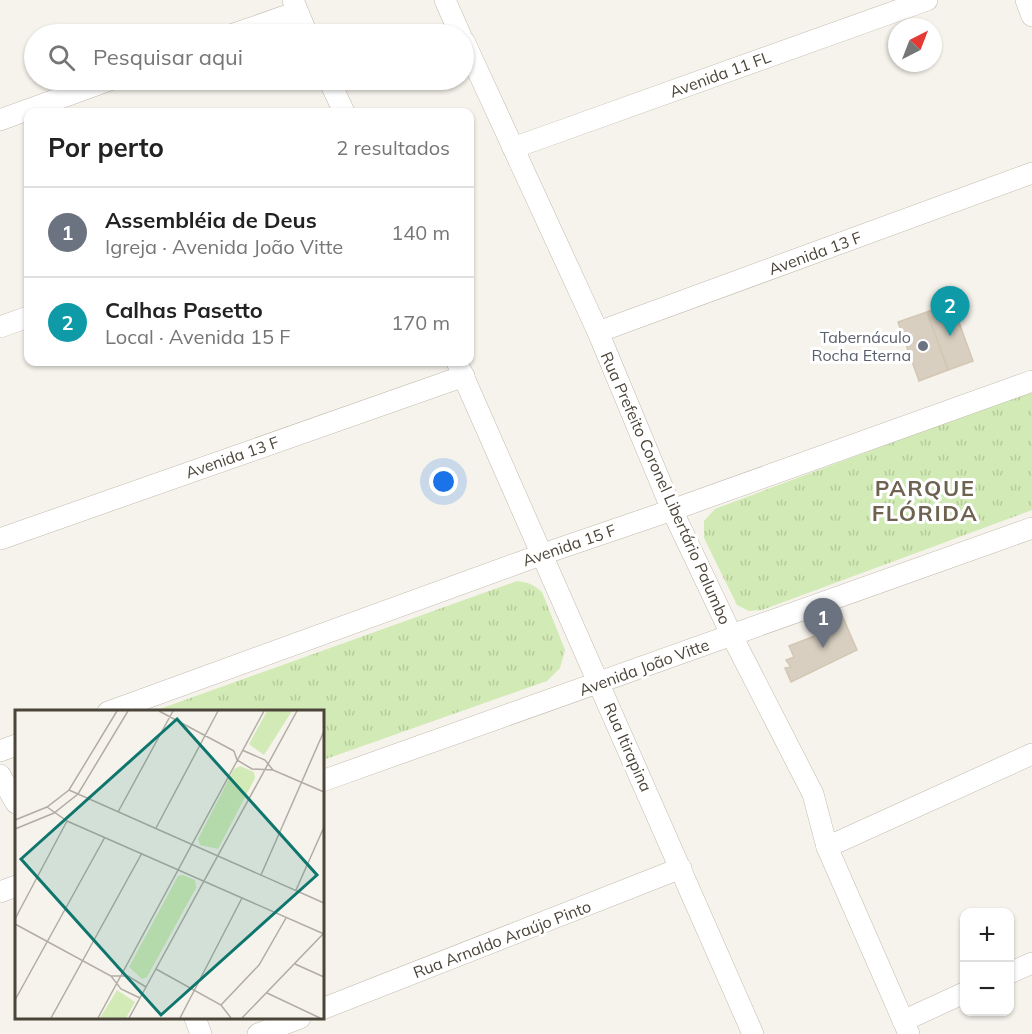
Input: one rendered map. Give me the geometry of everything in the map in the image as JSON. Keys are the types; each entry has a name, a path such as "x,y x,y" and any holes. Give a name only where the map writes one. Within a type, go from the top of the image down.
{"street":[{"path":"445,0 456,24"},
{"name":"Avenida 11 FL","path":"513,148 927,0"},
{"path":"1026,0 1032,16"},
{"path":"256,24 295,6 303,24"},
{"name":"Rua Prefeito Coronel Libertário Palumbo","path":"474,63 598,332 672,510 732,636 813,794 827,847 906,1027"},
{"path":"33,108 82,90"},
{"path":"333,90 342,108"},
{"path":"0,120 24,111"},
{"name":"Avenida 13 F","path":"598,332 1032,173"},
{"path":"0,327 24,318"},
{"name":"Avenida 13 F","path":"0,539 460,369"},
{"name":"Rua Itirapina","path":"460,369 753,1034"},
{"name":"Avenida 15 F","path":"111,710 1032,381"},
{"name":"Avenida João Vitte","path":"324,779 1032,528"},
{"path":"0,750 15,744"},
{"path":"827,847 1032,754"},
{"path":"0,775 15,801"},
{"name":"Rua Arnaldo Araújo Pinto","path":"324,1008 681,868"},
{"path":"0,892 15,886"},
{"path":"1014,971 1032,963"},
{"path":"906,1027 960,995"},
{"path":"196,1019 201,1034"},
{"path":"258,1034 295,1019"}],"green space":[{"path":"1032,390 1032,510 762,610 749,611 737,605 704,538 704,521 715,509"},
{"path":"517,581 531,584 542,592 565,650 560,668 547,681 324,760 324,710 157,710"}],"building":[{"path":"952,303 973,361 948,370 927,312"},
{"name":"Tabernáculo Rocha Eterna","path":"927,312 948,370 919,381 898,322"},
{"path":"841,613 857,650 791,682 785,668 791,667 786,660 794,657 789,646 835,628 830,617"}],"place":[{"name":"Calhas Pasetto","path":"950,336"},
{"name":"Tabernáculo Rocha Eterna","path":"923,346"},
{"name":"Assembléia de Deus","path":"823,648"}],"district":[{"name":"PARQUE FLÓRIDA","path":"925,500"}]}
